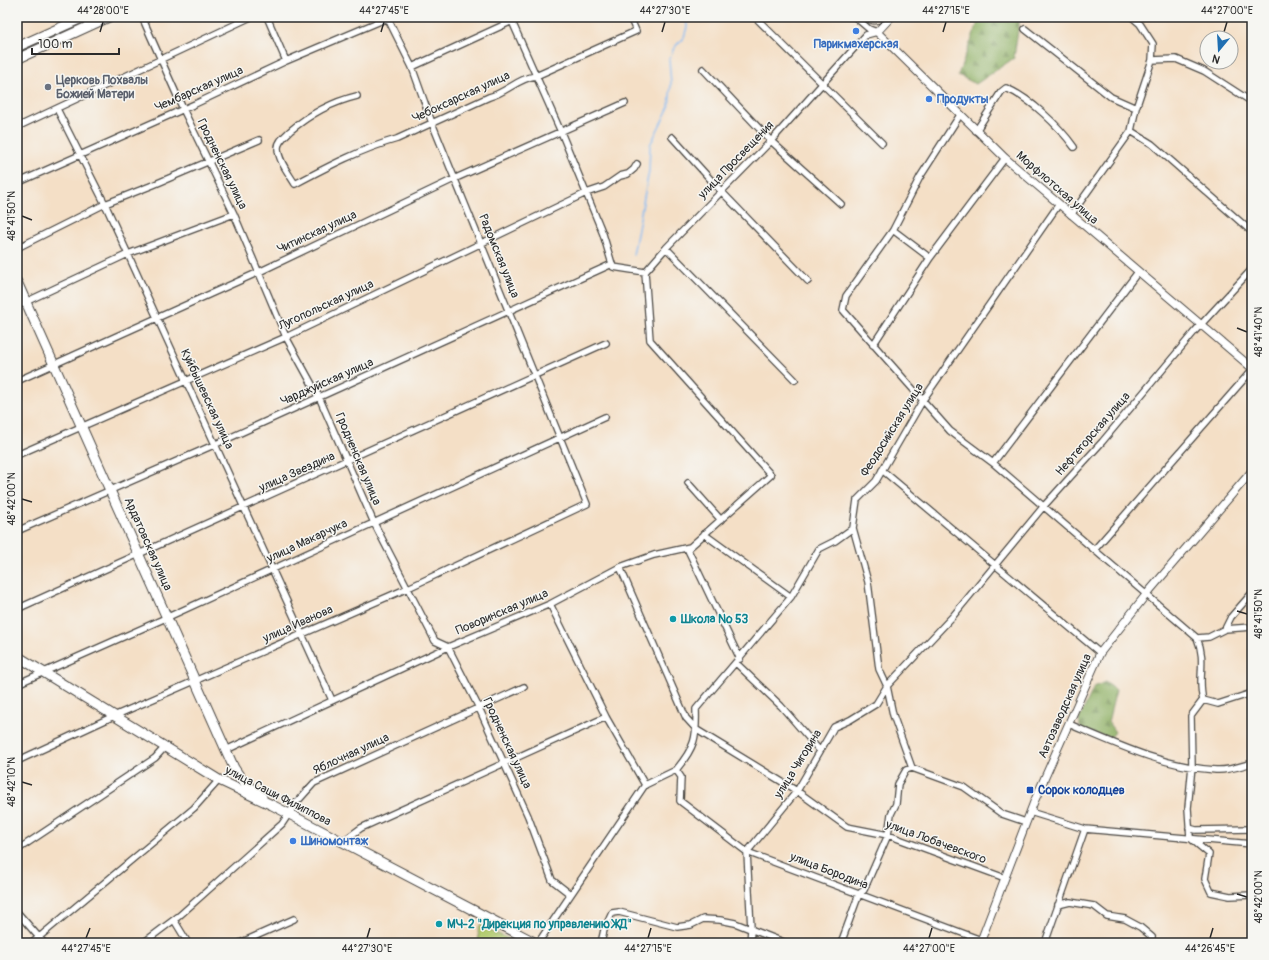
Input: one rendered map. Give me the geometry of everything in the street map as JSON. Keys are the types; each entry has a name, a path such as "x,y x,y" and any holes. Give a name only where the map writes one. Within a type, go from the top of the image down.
{"highway":[{"path":"17,47 84,17"},
{"path":"17,59 109,17"},
{"name":"Ардатовская улица","path":"17,282 140,554 234,768 242,780 272,805"},
{"name":"улица Саши Филиппова","path":"17,656 220,781 272,805 537,943"},
{"path":"220,781 229,778 234,768"}],"street":[{"name":"Гродненская улица","path":"142,17 183,109 234,214 286,337 319,397 374,523 435,640 448,647 479,708 505,762 528,816 552,880 570,894"},
{"path":"17,127 251,17"},
{"path":"267,17 286,61"},
{"path":"412,67 511,19 521,17"},
{"name":"Чебоксарская улица","path":"357,96 341,100 304,119 280,140 278,154 295,184 332,164 396,139 497,95 529,77 536,76 636,31 630,17"},
{"path":"755,17 882,144"},
{"name":"Морфлотская улица","path":"855,17 869,29 877,32 1005,158 1138,272 1202,324 1252,369"},
{"name":"улица Просвещения","path":"645,272 666,248 771,141 866,35 877,32 891,17"},
{"path":"1071,215 1131,131 1136,108 1152,60 1154,44 1140,24 1132,17"},
{"name":"Чембарская улица","path":"17,183 286,61 388,18"},
{"name":"Радомская улица","path":"388,18 412,67 432,123 456,178 587,504"},
{"path":"511,19 561,132 603,234 613,267 645,272"},
{"path":"1025,29 1111,97 1136,108"},
{"path":"1152,60 1176,59 1204,71 1252,102"},
{"path":"703,70 771,141 840,204"},
{"path":"976,131 1001,92 1006,88 1028,101 1066,136 1074,147"},
{"name":"Читинская улица","path":"17,381 259,272 456,178 625,103"},
{"name":"Куйбышевская улица","path":"57,109 105,204 245,507 332,700"},
{"path":"960,115 920,177 893,230 846,296 843,310 950,431 993,463 1043,507 1095,549 1145,596 1197,638 1203,657 1200,690 1203,700"},
{"path":"1131,131 1152,144 1252,232"},
{"path":"672,137 721,191 808,280"},
{"path":"17,248 105,204 154,186 209,160 259,140"},
{"path":"873,345 930,258 1005,158"},
{"name":"Лугопольская улица","path":"17,455 286,337 586,193 604,187 620,176 628,174 637,164"},
{"name":"Феодосийская улица","path":"853,528 857,500 876,481 923,400 1060,204"},
{"path":"17,306 128,254 234,214"},
{"path":"893,230 930,258"},
{"path":"666,248 795,380"},
{"name":"Чарджуйская улица","path":"17,530 216,444 612,264"},
{"path":"1250,271 1252,282"},
{"name":"Нефтегорская улица","path":"953,616 1043,507 1102,442 1202,324 1250,271"},
{"name":"Поворинская улица","path":"226,750 448,647 550,604 620,567 654,555 690,547 772,475 650,340 645,272"},
{"path":"993,463 1138,272"},
{"name":"улица Звездина","path":"17,609 348,461 535,374 606,343"},
{"path":"1095,549 1252,369"},
{"name":"улица Макарчука","path":"17,684 168,618 605,417"},
{"path":"882,470 1100,653"},
{"name":"Автозаводская улица","path":"981,942 1030,812 1100,653 1145,596 1252,471"},
{"path":"688,483 721,520"},
{"name":"улица Иванова","path":"17,761 195,680 408,588 587,504"},
{"path":"537,943 645,785 676,770 692,750 697,730 696,709 791,597 819,549 835,541 853,528 868,582 880,669 887,686 893,715 912,768"},
{"path":"704,534 791,597"},
{"path":"687,548 738,661 781,706 820,751"},
{"name":"улица Лобачевского","path":"620,567 686,718 697,730 797,791 847,827 888,835 1005,878"},
{"path":"1225,629 1231,617 1252,592"},
{"path":"550,604 606,717 645,785"},
{"name":"улица Чигорина","path":"748,852 797,791 834,727 850,720 876,704 887,686 953,616"},
{"path":"1197,638 1209,637 1225,629 1252,627"},
{"name":"Яблочная улица","path":"143,943 174,920 282,824 296,803 314,783 524,687"},
{"path":"1203,700 1218,704 1252,693"},
{"path":"1203,700 1191,716 1192,766 1188,808 1190,838 1209,854 1205,879 1211,892 1230,896 1252,896"},
{"path":"342,842 361,828 606,717"},
{"path":"1069,724 1115,744 1174,764 1218,771 1252,763"},
{"path":"17,850 155,758 165,748"},
{"path":"842,943 859,894 864,890 888,835 891,814 896,804 898,784 906,770 912,768 964,786 1002,814 1026,822"},
{"name":"улица Бородина","path":"676,770 681,777 680,801 748,852 981,942"},
{"path":"32,943 38,936 194,808 220,781"},
{"path":"1030,812 1085,829 1252,844"},
{"path":"1189,828 1196,830 1252,829"},
{"path":"1044,943 1085,829"},
{"path":"748,852 751,929 750,943"},
{"path":"1058,905 1070,902 1094,906 1107,916 1125,919 1140,927 1152,937"},
{"path":"17,912 44,943"},
{"path":"601,943 604,930 612,913 619,912 677,927 691,925 703,919 735,922 786,943"},
{"path":"240,943 294,919"},
{"path":"174,920 188,943"}],"green space":[{"path":"980,17 1020,17 1014,58 976,84 958,75"},
{"path":"1105,682 1116,690 1108,722 1115,732 1111,737 1086,733 1080,727 1079,719 1094,687"},
{"path":"480,925 515,942 479,943 478,930"}],"waterway":[{"path":"633,255 649,171 650,145 669,107 671,84 669,59 674,48 684,37 687,27 686,17"}],"tram line":[{"path":"861,17 871,24 877,24 888,17"}],"place":[{"name":"Парикмахерская","path":"856,31"},
{"name":"Церковь Похвалы Божией Матери","path":"48,87"},
{"name":"Продукты","path":"929,99"},
{"name":"Школа № 53","path":"673,619"},
{"name":"Сорок колодцев","path":"1030,790"},
{"name":"Шиномонтаж","path":"293,841"},
{"name":"МЧ-2 \"Дирекция по управлению ЖД\"","path":"439,924"}]}
